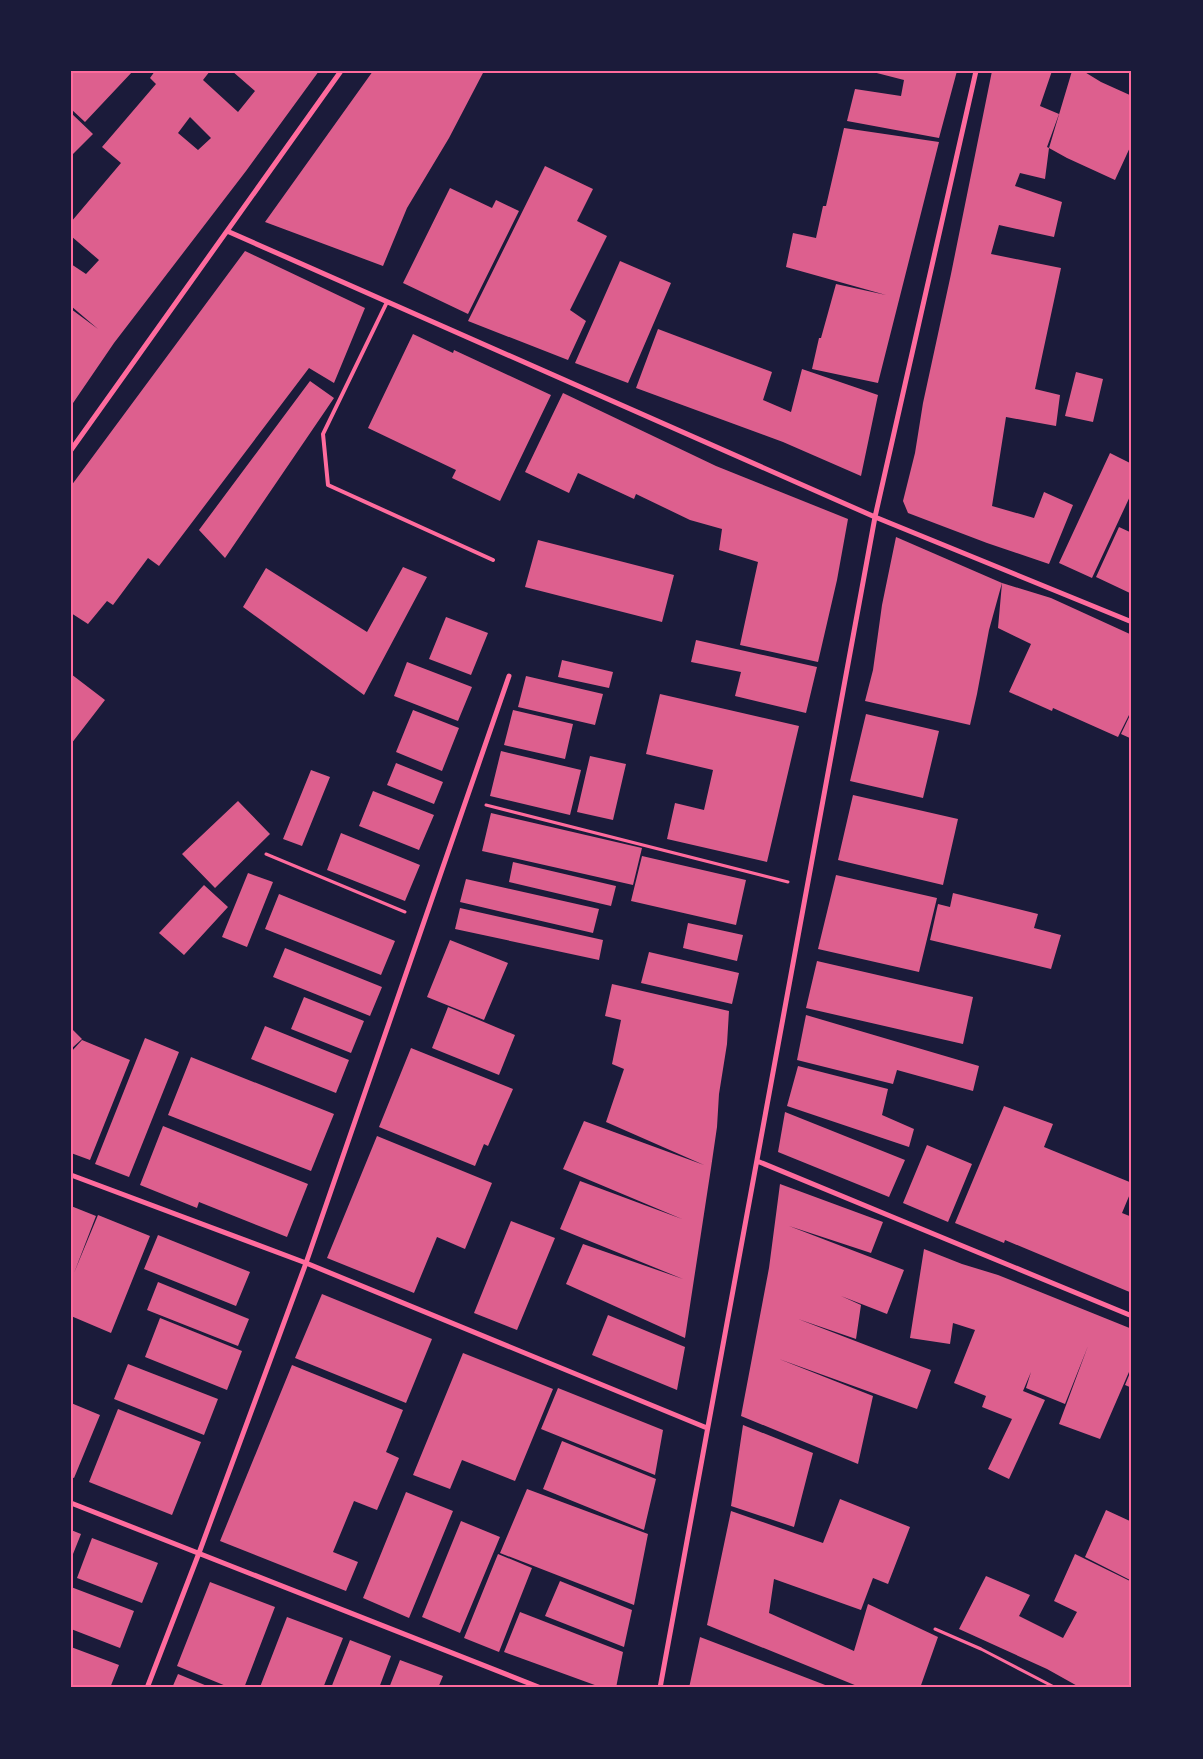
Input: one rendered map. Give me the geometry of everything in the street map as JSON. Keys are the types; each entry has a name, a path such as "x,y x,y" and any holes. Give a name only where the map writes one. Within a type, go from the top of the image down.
{"street":[{"path":"71,450 341,71"},
{"path":"660,1688 875,516 976,71"},
{"path":"227,231 875,516 1132,622"},
{"path":"147,1688 306,1263 509,676"},
{"path":"757,1161 1132,1316"},
{"path":"71,1175 306,1263 708,1428"},
{"path":"71,1503 541,1688"}],"lane":[{"path":"386,302 323,434 328,485 493,560"}],"path":[{"path":"466,800 807,887"},
{"path":"266,854 424,920"},
{"path":"934,1629 981,1648 1056,1688"}],"building":[{"path":"71,71 133,71 85,122 71,109"},
{"path":"155,71 210,71 203,80 238,112 255,91 232,71 319,71 246,171 114,343 71,406 71,309 98,329 71,306 71,264 86,274 99,260 71,236 71,222 121,163 102,147 156,84 150,78","holes":["190,117 211,138 198,150 178,133"]},
{"path":"373,71 484,71 449,138 407,208 383,266 265,222"},
{"path":"869,71 957,71 939,138 847,121 855,89 901,96 904,80"},
{"path":"992,71 1052,71 1040,106 1059,114 1047,147 1049,148 1045,179 1020,173 1015,186 1062,202 1054,237 999,225 991,254 1061,268 1035,389 1060,395 1056,426 1006,417 992,506 1034,518 1044,492 1073,505 1049,564 908,513 903,501 915,453 923,403"},
{"path":"1072,71 1083,71 1101,82 1132,96 1132,143 1115,180 1049,148"},
{"path":"71,113 93,134 71,156"},
{"path":"844,128 939,142 878,383 812,369 819,338 821,338 836,284 886,295 786,267 793,233 816,238 823,206 826,206"},
{"path":"545,166 593,189 577,221 607,236 570,310 586,321 568,360 468,321"},
{"path":"450,188 492,208 496,200 519,211 468,314 403,283"},
{"path":"245,251 365,308 334,383 309,368 159,566 148,558 113,605 107,601 88,624 71,613 71,486"},
{"path":"620,261 671,283 628,383 575,363"},
{"path":"658,329 772,372 763,400 791,412 802,369 878,395 861,476 783,442 636,388"},
{"path":"413,334 453,353 454,350 551,395 500,501 452,478 456,470 368,428"},
{"path":"1076,372 1103,379 1093,422 1065,416"},
{"path":"310,381 334,398 225,558 199,530"},
{"path":"563,393 716,466 848,519 837,580 818,662 740,645 758,562 719,550 722,529 690,520 636,494 634,499 578,473 569,493 525,472"},
{"path":"1110,453 1132,464 1132,492 1092,578 1059,563"},
{"path":"1119,527 1132,533 1132,594 1096,577"},
{"path":"896,537 1002,583 989,630 970,725 865,701 873,670 882,605"},
{"path":"538,540 674,575 662,622 525,587"},
{"path":"403,567 427,577 364,695 243,607 266,568 367,632"},
{"path":"1002,583 1051,598 1132,635 1132,709 1118,737 1053,708 1052,711 1009,692 1031,644 998,628"},
{"path":"446,617 488,633 471,675 429,659"},
{"path":"696,640 817,667 806,713 735,696 741,672 691,662"},
{"path":"562,660 613,672 609,688 558,677"},
{"path":"407,662 472,687 458,721 394,696"},
{"path":"71,674 105,700 71,744"},
{"path":"526,676 603,694 595,725 518,707"},
{"path":"660,694 799,726 767,862 667,839 675,803 704,810 713,770 646,754"},
{"path":"413,710 459,728 442,771 396,752"},
{"path":"513,710 573,724 565,759 504,745"},
{"path":"1132,711 1132,739 1121,734"},
{"path":"866,714 939,731 923,798 850,781"},
{"path":"501,751 581,770 570,815 490,796"},
{"path":"590,756 626,764 613,820 577,812"},
{"path":"396,763 443,782 434,804 387,785"},
{"path":"311,770 330,777 302,846 283,839"},
{"path":"373,791 434,815 419,850 359,826"},
{"path":"853,795 958,819 943,885 838,860"},
{"path":"238,801 270,834 215,888 182,854"},
{"path":"491,813 642,848 633,885 482,851"},
{"path":"341,833 420,865 405,901 327,870"},
{"path":"642,856 746,880 736,925 631,901"},
{"path":"513,862 616,886 611,906 509,882"},
{"path":"248,873 273,882 247,947 222,937"},
{"path":"836,875 937,898 919,972 818,949"},
{"path":"466,879 599,909 593,933 460,902"},
{"path":"204,885 228,907 184,955 159,933"},
{"path":"953,893 1038,914 1034,928 1061,935 1051,969 930,940 938,904 950,907"},
{"path":"279,894 395,941 381,975 265,929"},
{"path":"460,908 603,940 599,960 455,929"},
{"path":"688,923 743,935 737,961 683,948"},
{"path":"450,940 508,963 484,1020 427,997"},
{"path":"285,948 382,987 370,1016 273,977"},
{"path":"649,952 739,973 732,1004 641,983"},
{"path":"817,961 973,997 963,1044 806,1008"},
{"path":"612,984 729,1011 717,1127 685,1338 566,1284 583,1244 683,1279 560,1229 580,1181 682,1219 563,1169 584,1121 704,1165 606,1122 624,1069 612,1064 621,1020 605,1016"},
{"path":"304,997 364,1021 351,1053 291,1029"},
{"path":"448,1007 515,1035 499,1075 432,1048"},
{"path":"806,1015 979,1066 973,1091 897,1070 893,1084 797,1060"},
{"path":"265,1026 349,1060 336,1093 251,1059"},
{"path":"71,1028 82,1039 71,1049"},
{"path":"145,1038 179,1052 129,1177 95,1164"},
{"path":"82,1040 130,1060 90,1160 71,1153 71,1052"},
{"path":"411,1048 513,1089 488,1146 484,1144 475,1166 379,1127"},
{"path":"191,1057 334,1114 311,1171 168,1115"},
{"path":"798,1066 888,1089 882,1115 914,1129 909,1147 787,1106"},
{"path":"1004,1106 1053,1124 1044,1147 1132,1183 1132,1189 1122,1213 1132,1217 1132,1293 1005,1240 1004,1243 955,1223"},
{"path":"785,1112 905,1160 889,1197 778,1152"},
{"path":"163,1126 308,1184 287,1237 199,1202 197,1208 140,1185"},
{"path":"377,1136 492,1183 465,1249 437,1237 414,1293 327,1258"},
{"path":"927,1145 972,1164 948,1222 903,1203"},
{"path":"780,1184 883,1222 871,1253 789,1226 904,1270 887,1314 841,1296 861,1305 856,1339 798,1319 931,1370 917,1409 779,1359 873,1396 858,1464 741,1416 769,1268"},
{"path":"71,1206 96,1216 74,1273 98,1215 150,1236 111,1333 71,1316"},
{"path":"511,1221 555,1238 517,1330 474,1313"},
{"path":"158,1235 250,1272 236,1306 144,1269"},
{"path":"924,1249 962,1264 998,1275 1132,1329 1132,1365 1100,1439 1059,1424 1088,1346 1065,1404 1026,1388 1031,1372 1023,1391 1045,1400 1009,1479 988,1469 1012,1419 982,1407 986,1396 954,1383 975,1330 953,1323 950,1344 910,1338"},
{"path":"158,1282 249,1319 238,1346 147,1310"},
{"path":"322,1294 432,1339 406,1403 295,1358"},
{"path":"608,1315 685,1347 677,1390 592,1355"},
{"path":"160,1318 242,1351 227,1390 145,1357"},
{"path":"463,1353 553,1389 515,1481 462,1460 450,1489 413,1475"},
{"path":"128,1364 218,1399 204,1435 114,1399"},
{"path":"292,1365 403,1410 386,1452 399,1458 377,1510 354,1501 333,1552 358,1562 346,1591 220,1541"},
{"path":"1132,1368 1132,1388 1125,1385"},
{"path":"558,1388 663,1430 655,1475 541,1429"},
{"path":"71,1403 100,1415 74,1478 71,1477"},
{"path":"118,1409 201,1442 172,1515 89,1482"},
{"path":"743,1425 813,1453 794,1527 731,1506"},
{"path":"562,1441 656,1479 644,1530 543,1489"},
{"path":"527,1489 648,1534 634,1605 500,1553"},
{"path":"406,1492 453,1511 409,1618 363,1598"},
{"path":"840,1499 910,1527 888,1584 873,1578 861,1610 774,1579 769,1613 854,1651 868,1604 938,1637 920,1688 862,1688 707,1625 731,1511 823,1543"},
{"path":"1106,1510 1132,1522 1132,1581 1085,1557"},
{"path":"461,1521 500,1537 460,1633 422,1617"},
{"path":"71,1530 81,1534 71,1559"},
{"path":"92,1538 158,1563 142,1603 77,1578"},
{"path":"498,1554 532,1568 499,1652 464,1638"},
{"path":"1075,1554 1132,1582 1132,1688 1081,1688 1047,1669 959,1629 986,1576 1030,1595 1019,1616 1063,1638 1077,1612 1054,1601"},
{"path":"560,1581 632,1610 624,1647 545,1616"},
{"path":"210,1582 275,1607 244,1688 231,1688 177,1666"},
{"path":"71,1587 134,1611 120,1648 71,1629"},
{"path":"520,1612 623,1652 616,1688 603,1688 504,1652"},
{"path":"287,1617 343,1638 323,1688 260,1687"},
{"path":"700,1637 833,1688 689,1688"},
{"path":"350,1640 391,1656 379,1688 331,1688"},
{"path":"71,1647 119,1665 110,1688 71,1688"},
{"path":"400,1660 443,1676 438,1688 389,1688"},
{"path":"178,1674 212,1688 172,1688"}]}
